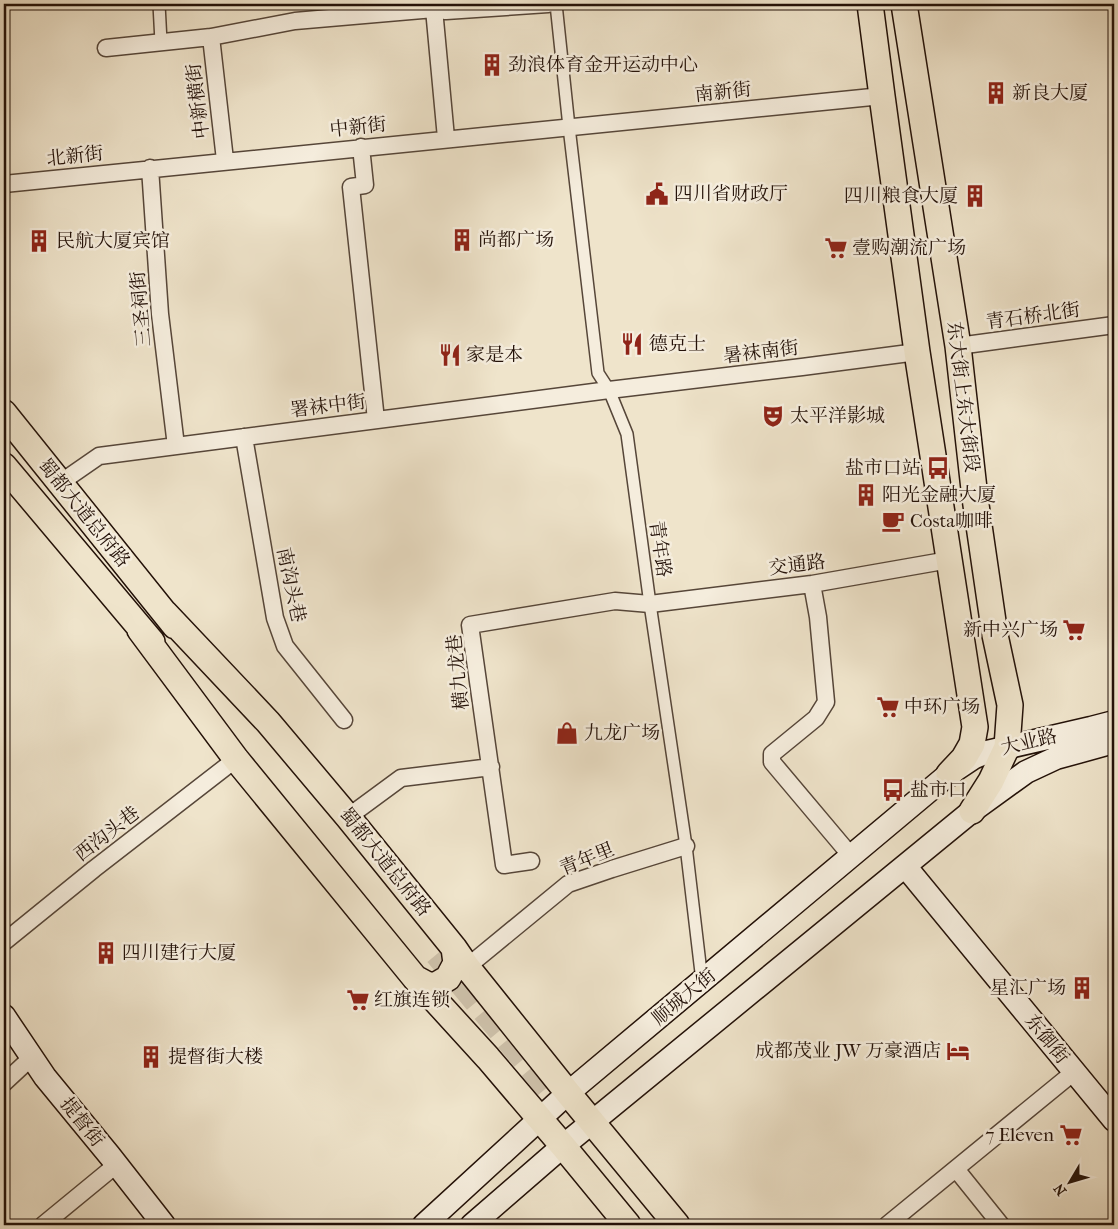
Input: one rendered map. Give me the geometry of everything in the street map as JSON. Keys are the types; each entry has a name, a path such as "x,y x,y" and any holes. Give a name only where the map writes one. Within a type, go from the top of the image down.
{"main road":[{"name":"东大街上东大街段","path":"870,4 917,352 975,727 972,744 964,758 949,774"},
{"name":"东大街上东大街段","path":"904,4 958,346 975,498 995,635 1010,705 1007,747 991,781 972,811"},
{"name":"蜀都大道总府路","path":"4,413 165,613 439,962"},
{"name":"蜀都大道总府路","path":"4,466 140,630 243,742 439,962"},
{"name":"蜀都大道总府路","path":"165,613 268,722 348,817 439,962 488,1058 628,1225"},
{"name":"蜀都大道总府路","path":"140,630 236,759 568,1093 678,1225"},
{"path":"962,640 972,651 984,649 995,635"},
{"name":"大业路","path":"949,774 973,758 987,752 1114,722"},
{"name":"大业路","path":"972,811 1026,772 1062,756 1114,742"},
{"name":"顺城大街","path":"424,1225 568,1093 949,774"},
{"name":"顺城大街","path":"472,1225 562,1146 972,811"},
{"name":"东御街","path":"905,866 1114,1120"},
{"name":"提督街","path":"4,1016 45,1077 164,1225"}],"street":[{"path":"159,4 161,42"},
{"path":"106,48 211,37 295,21 434,9 446,11 548,4"},
{"name":"青年路","path":"556,4 598,373 609,390 627,434 686,846 702,981"},
{"path":"434,9 446,138"},
{"name":"中新横街","path":"211,37 225,160"},
{"name":"南新街","path":"569,127 882,96"},
{"name":"中新街","path":"150,168 569,127"},
{"path":"361,148 366,185 351,186 376,420"},
{"name":"北新街","path":"4,184 150,168"},
{"name":"三圣祠街","path":"150,168 160,314 176,446"},
{"name":"青石桥北街","path":"958,346 1114,325"},
{"name":"暑袜南街","path":"609,390 917,352"},
{"name":"署袜中街","path":"60,484 99,456 609,390"},
{"name":"南沟头巷","path":"244,437 277,625 285,646 344,720"},
{"name":"交通路","path":"650,604 812,584 948,560"},
{"path":"812,584 818,617 826,702 816,718 772,754 772,762 852,857"},
{"name":"横九龙巷","path":"531,861 504,865 470,625 615,602 650,604"},
{"name":"西沟头巷","path":"4,942 94,869 236,759"},
{"path":"348,817 401,778 491,767"},
{"name":"青年里","path":"439,962 568,884 686,846"},
{"path":"4,1083 32,1057"},
{"path":"887,1225 1074,1072"},
{"path":"43,1225 116,1165"},
{"path":"956,1169 1001,1225"}],"tunnel":[{"path":"437,954 563,1106"}],"place":[{"name":"劲浪体育金开运动中心","path":"492,65"},
{"name":"新良大厦","path":"996,93"},
{"name":"四川省财政厅","path":"657,194"},
{"name":"四川粮食大厦","path":"975,196"},
{"name":"尚都广场","path":"462,240"},
{"name":"民航大厦宾馆","path":"39,241"},
{"name":"壹购潮流广场","path":"836,248"},
{"name":"德克士","path":"632,344"},
{"name":"家是本","path":"450,355"},
{"name":"太平洋影城","path":"773,416"},
{"name":"盐市口站","path":"938,468"},
{"name":"阳光金融大厦","path":"866,495"},
{"name":"Costa咖啡","path":"893,521"},
{"name":"新中兴广场","path":"1074,630"},
{"name":"中环广场","path":"888,707"},
{"name":"九龙广场","path":"567,733"},
{"name":"盐市口","path":"893,790"},
{"name":"四川建行大厦","path":"106,953"},
{"name":"星汇广场","path":"1082,988"},
{"name":"红旗连锁","path":"358,1000"},
{"name":"成都茂业 JW 万豪酒店","path":"958,1051"},
{"name":"提督街大楼","path":"151,1057"},
{"name":"7 Eleven","path":"1071,1135"}]}
